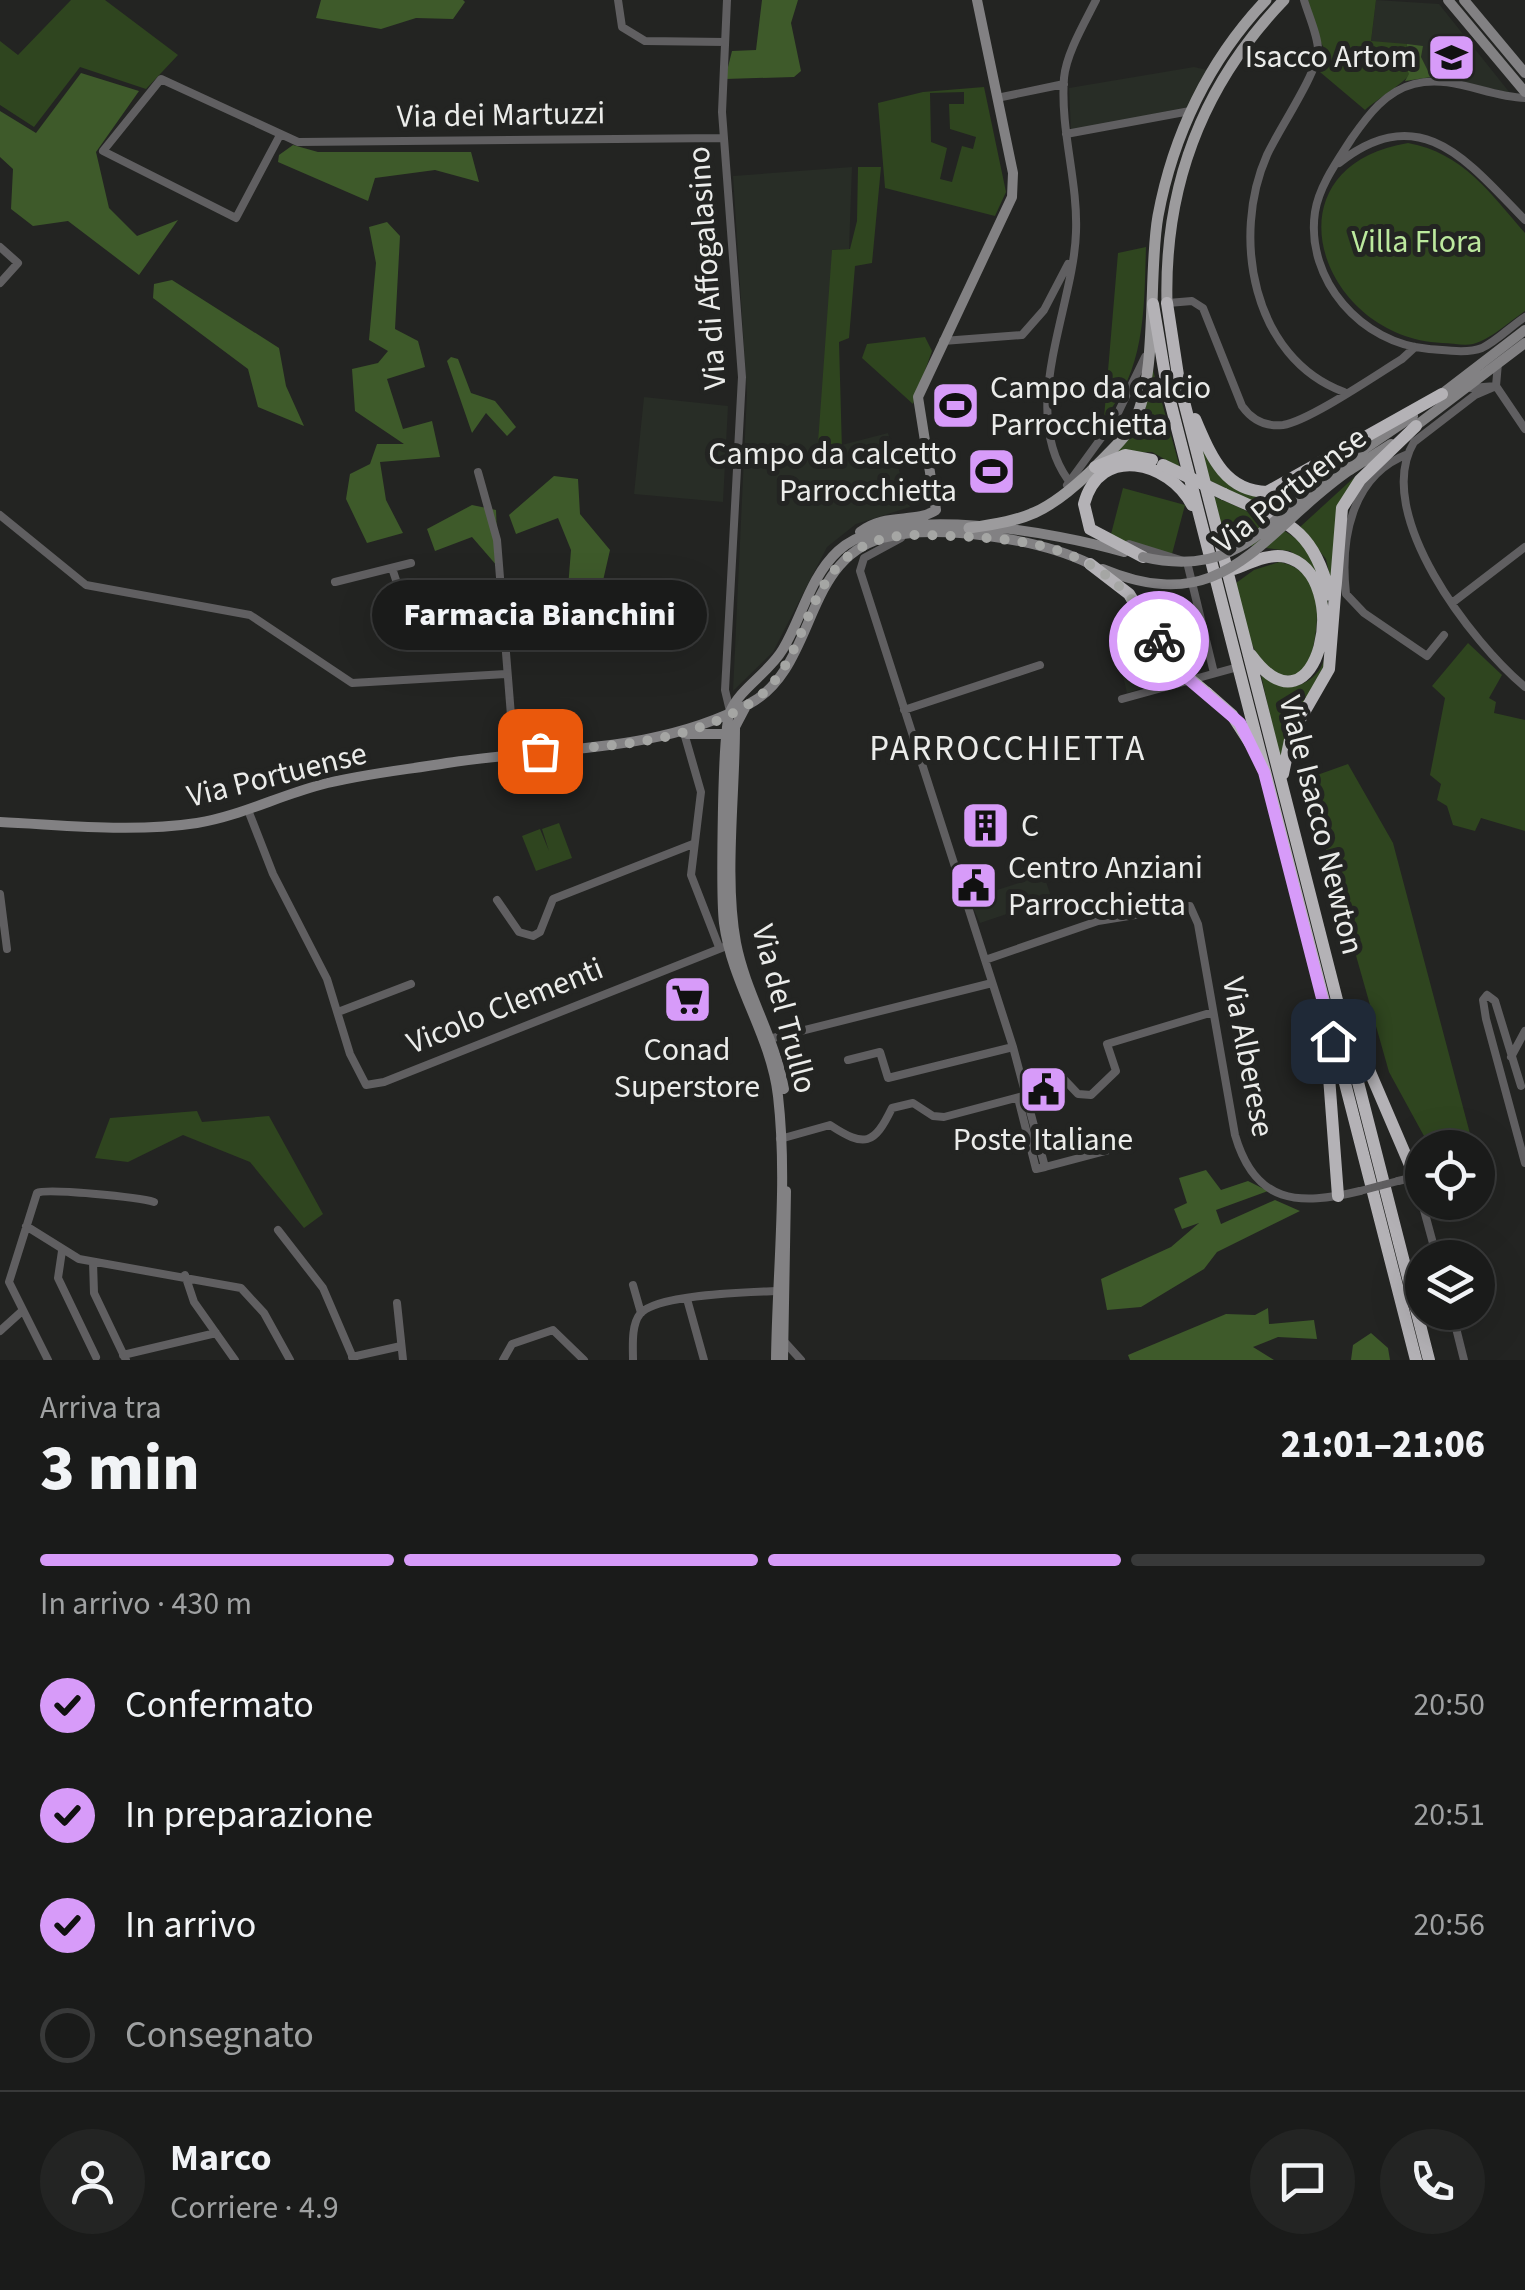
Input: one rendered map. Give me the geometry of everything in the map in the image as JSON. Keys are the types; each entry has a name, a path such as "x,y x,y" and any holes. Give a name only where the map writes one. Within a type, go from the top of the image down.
{"highway":[{"name":"Viale Isacco Newton","path":"1160,296 1283,787 1416,1360"},
{"name":"Viale Isacco Newton","path":"1160,296 1168,393 1264,772 1429,1360"},
{"path":"1179,382 1217,466 1239,486 1262,492 1280,488 1442,394"},
{"path":"1283,787 1291,735 1328,669 1345,501 1416,426"},
{"path":"1094,467 1132,455 1163,464 1308,540 1320,557 1334,607"},
{"path":"1143,557 1095,534 1083,512 1088,492 1102,474 1116,467 1140,465 1176,481 1202,524"},
{"path":"1234,569 1278,556 1296,562 1308,573 1318,596 1323,630 1314,667 1298,678 1278,678 1263,670 1247,649"},
{"path":"1090,564 1130,594 1172,664 1240,723 1264,772"},
{"path":"1330,1002 1405,1156"},
{"path":"1330,1002 1338,1196"}],"main road":[{"path":"850,541 883,519 926,515 936,510 917,407 943,342 1012,197 1013,173 977,0"},
{"name":"Viale Isacco Newton","path":"1160,296 1172,210 1195,129 1229,66 1284,0"},
{"path":"1448,0 1524,85"},
{"path":"1464,0 1524,85"},
{"name":"Viale Isacco Newton","path":"1160,296 1162,196 1174,146 1190,111 1263,2"},
{"path":"969,528 1027,518 1066,495 1136,417 1160,296"},
{"name":"Via Portuense","path":"730,711 774,663 822,569 850,541 894,527 969,528 1184,562 1234,552 1260,537 1525,330"},
{"name":"Via Portuense","path":"684,733 750,704 786,666 824,586 841,562 871,542 909,535 1032,536 1134,581 1163,586 1196,582 1234,569 1348,466 1416,426 1525,343"},
{"path":"731,731 738,714 750,704"},
{"name":"Via del Trullo","path":"728,945 730,711"},
{"name":"Via Portuense","path":"0,822 154,827 248,810 340,780 514,753 731,731"},
{"name":"Via del Trullo","path":"729,850 724,921 728,945 767,1040 784,1139 780,1360"},
{"name":"Via del Trullo","path":"780,1337 777,1291 781,1236"}],"street":[{"path":"618,0 622,27 636,38 725,42"},
{"name":"Via di Affogalasino","path":"727,0 724,138 742,377 725,690 730,711"},
{"path":"1066,495 1068,480 1055,447 1048,402 1076,219 1064,84 1096,0"},
{"path":"1304,0 1317,56 1259,175 1251,202 1249,240 1257,290 1270,323 1318,380 1344,392"},
{"name":"Via dei Martuzzi","path":"280,136 236,218 103,150 161,79 280,136 310,142 724,138"},
{"path":"1524,85 1497,97 1450,82 1404,87 1366,119 1336,166 1315,216 1315,240 1325,277 1358,319 1415,347 1478,349 1525,317"},
{"path":"997,98 1064,84"},
{"path":"1066,134 1190,111"},
{"path":"1336,166 1381,140 1428,139 1461,156 1525,220"},
{"path":"0,246 18,263 0,283"},
{"path":"943,342 1022,335 1044,310 1072,256"},
{"path":"1160,296 1192,301 1204,308 1239,401 1256,420 1290,423 1402,360 1415,347"},
{"path":"1068,480 1115,418 1147,353"},
{"path":"1498,363 1496,386 1525,430"},
{"path":"1462,391 1485,383 1496,386"},
{"path":"1496,386 1444,417 1416,440 1408,454 1406,494 1413,528 1452,603 1486,651 1525,686"},
{"path":"1408,454 1390,463 1355,502 1348,524 1346,594 1364,613 1427,656 1444,635"},
{"path":"478,472 497,540 514,753"},
{"path":"0,515 86,584 250,615 352,684 506,674"},
{"path":"909,535 870,554 860,569 1014,1046 1023,1096 1044,1167 1117,1148"},
{"path":"1112,540 1188,562 1214,673"},
{"path":"1452,603 1525,547"},
{"path":"335,582 411,563"},
{"path":"392,568 406,607 505,638"},
{"path":"904,710 1040,665"},
{"path":"1122,698 1238,667"},
{"name":"Via del Trullo","path":"684,733 702,792 691,879 710,927 728,945"},
{"name":"Vicolo Clementi","path":"248,810 338,1012 360,1080 376,1085 728,945"},
{"path":"497,900 519,932 533,936 543,927 553,899 693,844"},
{"path":"0,894 7,948"},
{"name":"Via Alberese","path":"985,960 1098,922 1187,905 1198,924 1234,1127 1247,1166 1264,1184 1291,1199 1338,1196 1405,1179"},
{"name":"Via del Trullo","path":"710,927 724,921"},
{"path":"767,1040 992,982"},
{"name":"Vicolo Clementi","path":"338,1012 411,984"},
{"path":"1521,1086 1495,1002 1487,995 1483,1000 1486,1019 1525,1163"},
{"path":"1023,1081 1059,1074 1078,1094 1096,1093 1116,1072 1107,1044 1213,1012"},
{"path":"1512,1059 1525,1032"},
{"path":"848,1060 880,1052 888,1078 1014,1046"},
{"path":"1512,1059 1525,1068"},
{"path":"784,1139 830,1125 852,1138 865,1140 880,1133 892,1108 913,1103 933,1116 944,1117 1023,1096"},
{"path":"48,1360 9,1282 36,1195 46,1188 154,1202"},
{"path":"26,1226 62,1251 93,1262 185,1275 245,1291 269,1321 290,1360"},
{"path":"278,1230 323,1288 353,1358 401,1346"},
{"path":"62,1251 58,1278 96,1357"},
{"path":"93,1262 93,1290 125,1357 216,1332"},
{"path":"185,1275 190,1296 235,1360"},
{"path":"633,1285 641,1313 633,1360"},
{"path":"641,1313 687,1299 777,1291"},
{"path":"687,1299 704,1360"},
{"path":"396,1303 403,1360"},
{"path":"0,1331 21,1312"},
{"path":"503,1360 512,1344 553,1330 584,1360"},
{"path":"1456,1330 1464,1360"},
{"path":"780,1337 801,1360"}],"shaded area":[{"path":"1376,0 1439,4 1510,93 1442,77 1405,81 1409,74 1371,41"},
{"path":"1194,67 1207,70 1188,107 1071,131 1069,88"},
{"path":"852,167 849,249 833,250 830,448 888,433 910,507 856,524 827,547 773,652 733,691 747,393 733,176"},
{"path":"644,397 728,406 723,502 634,494"},
{"path":"1148,629 1178,677 1127,693 1116,646"},
{"path":"1039,862 1052,899 980,923 969,899 1025,881 1021,868"}],"green space":[{"path":"71,0 105,0 178,55 146,89 80,67 34,127 0,105 0,41 18,55"},
{"path":"321,0 465,2 453,19 416,18 381,29 316,18"},
{"path":"762,0 798,0 791,23 801,71 794,77 725,79 732,51 756,50"},
{"path":"1308,0 1376,0 1371,41 1407,44 1405,63 1410,74 1365,110 1320,72 1327,68 1321,65 1325,50 1314,30"},
{"path":"1407,44 1423,46 1421,57 1431,77 1405,81 1409,74 1405,63"},
{"path":"81,73 139,91 96,152 109,208 137,236 178,220 139,275 68,221 33,226 11,209 13,169 0,157 0,111 36,133"},
{"path":"984,87 1006,192 995,216 885,188 878,103 923,92","holes":["964,92 964,104 949,104 950,129 976,137 973,149 962,146 952,182 940,179 947,148 931,142 930,93"]},
{"name":"Villa Flora","path":"1408,143 1460,165 1525,233 1525,311 1480,342 1442,343 1399,334 1364,313 1339,283 1324,250 1322,215 1334,184 1362,158"},
{"path":"293,145 318,152 471,152 479,182 435,170 375,178 368,201 278,162 279,155"},
{"path":"858,167 881,167 872,263 855,266 849,338 839,342 842,451 825,458 818,443 832,250 850,249 857,221"},
{"path":"387,222 400,236 395,329 418,341 425,367 387,379 403,429 432,421 440,457 380,462 386,500 403,533 367,543 346,499 350,474 370,464 377,444 404,444 355,411 352,369 378,363 388,351 369,340 376,263 369,227"},
{"path":"1146,247 1143,315 1135,358 1118,399 1104,418 1118,253"},
{"path":"172,280 279,348 286,386 304,426 258,407 248,369 153,298 154,284"},
{"path":"925,337 932,351 913,404 862,358 867,344"},
{"path":"451,357 458,359 471,393 495,401 516,427 507,436 486,413 472,433 447,361"},
{"path":"1150,359 1180,468 1152,452 1116,454 1145,416"},
{"name":"Campo da calcio Parrocchietta","path":"974,396 976,413 935,417 933,400"},
{"path":"1196,437 1216,470 1247,493 1278,495 1316,473 1272,512 1209,480"},
{"path":"1359,473 1351,486 1332,585 1326,559 1300,527"},
{"path":"554,476 578,479 580,514 610,550 594,620 566,613 571,550 558,518 516,534 509,515"},
{"path":"1123,488 1185,505 1172,554 1110,538"},
{"path":"1213,496 1275,525 1308,549 1328,602 1330,627 1324,661 1326,630 1312,567 1290,551 1227,543"},
{"path":"472,505 496,510 498,567 472,537 435,551 427,529"},
{"path":"1279,562 1296,568 1307,578 1317,606 1315,640 1307,671 1289,676 1274,673 1255,650 1236,583 1254,570"},
{"path":"1468,643 1502,675 1489,698 1496,702 1494,713 1525,720 1525,831 1481,818 1475,831 1453,825 1447,806 1437,800 1441,784 1430,775 1445,698 1432,686"},
{"path":"1324,661 1313,694 1280,759 1261,675 1287,687 1304,683"},
{"path":"1348,764 1393,843 1469,1130 1421,1130 1389,1072 1306,779"},
{"path":"559,823 572,858 536,871 522,836 540,829 549,851 542,829"},
{"path":"197,1111 202,1122 269,1116 323,1214 304,1228 250,1162 183,1135 128,1162 95,1158 110,1118"},
{"path":"1206,1170 1221,1190 1248,1181 1268,1191 1216,1210 1221,1224 1275,1200 1300,1211 1217,1252 1204,1269 1141,1307 1107,1310 1101,1279 1171,1247 1199,1223 1182,1229 1174,1209 1187,1203 1179,1178"},
{"path":"1268,1308 1269,1324 1314,1320 1317,1339 1278,1337 1253,1347 1274,1360 1130,1360 1128,1355 1226,1314 1255,1315"},
{"path":"1371,1333 1388,1348 1390,1360 1351,1360 1353,1345"}],"way so far":[{"path":"540,751 676,736 750,704 786,666 835,569 859,548 889,537 1011,539 1058,549 1090,564 1122,587 1136,601 1159,641"}],"place":[{"name":"Isacco Artom","path":"1452,57"},
{"name":"Campo da calcio Parrocchietta","path":"955,406"},
{"name":"Campo da calcetto Parrocchietta","path":"992,472"},
{"name":"Farmacia Bianchini","path":"540,751"},
{"name":"C","path":"986,826"},
{"name":"Centro Anziani Parrocchietta","path":"973,886"},
{"name":"Conad Superstore","path":"687,1000"},
{"name":"Poste Italiane","path":"1043,1090"}],"district":[{"name":"PARROCCHIETTA","path":"1008,749"}],"route":[{"path":"1159,641 1180,672 1240,723 1264,772 1333,1041"}]}
